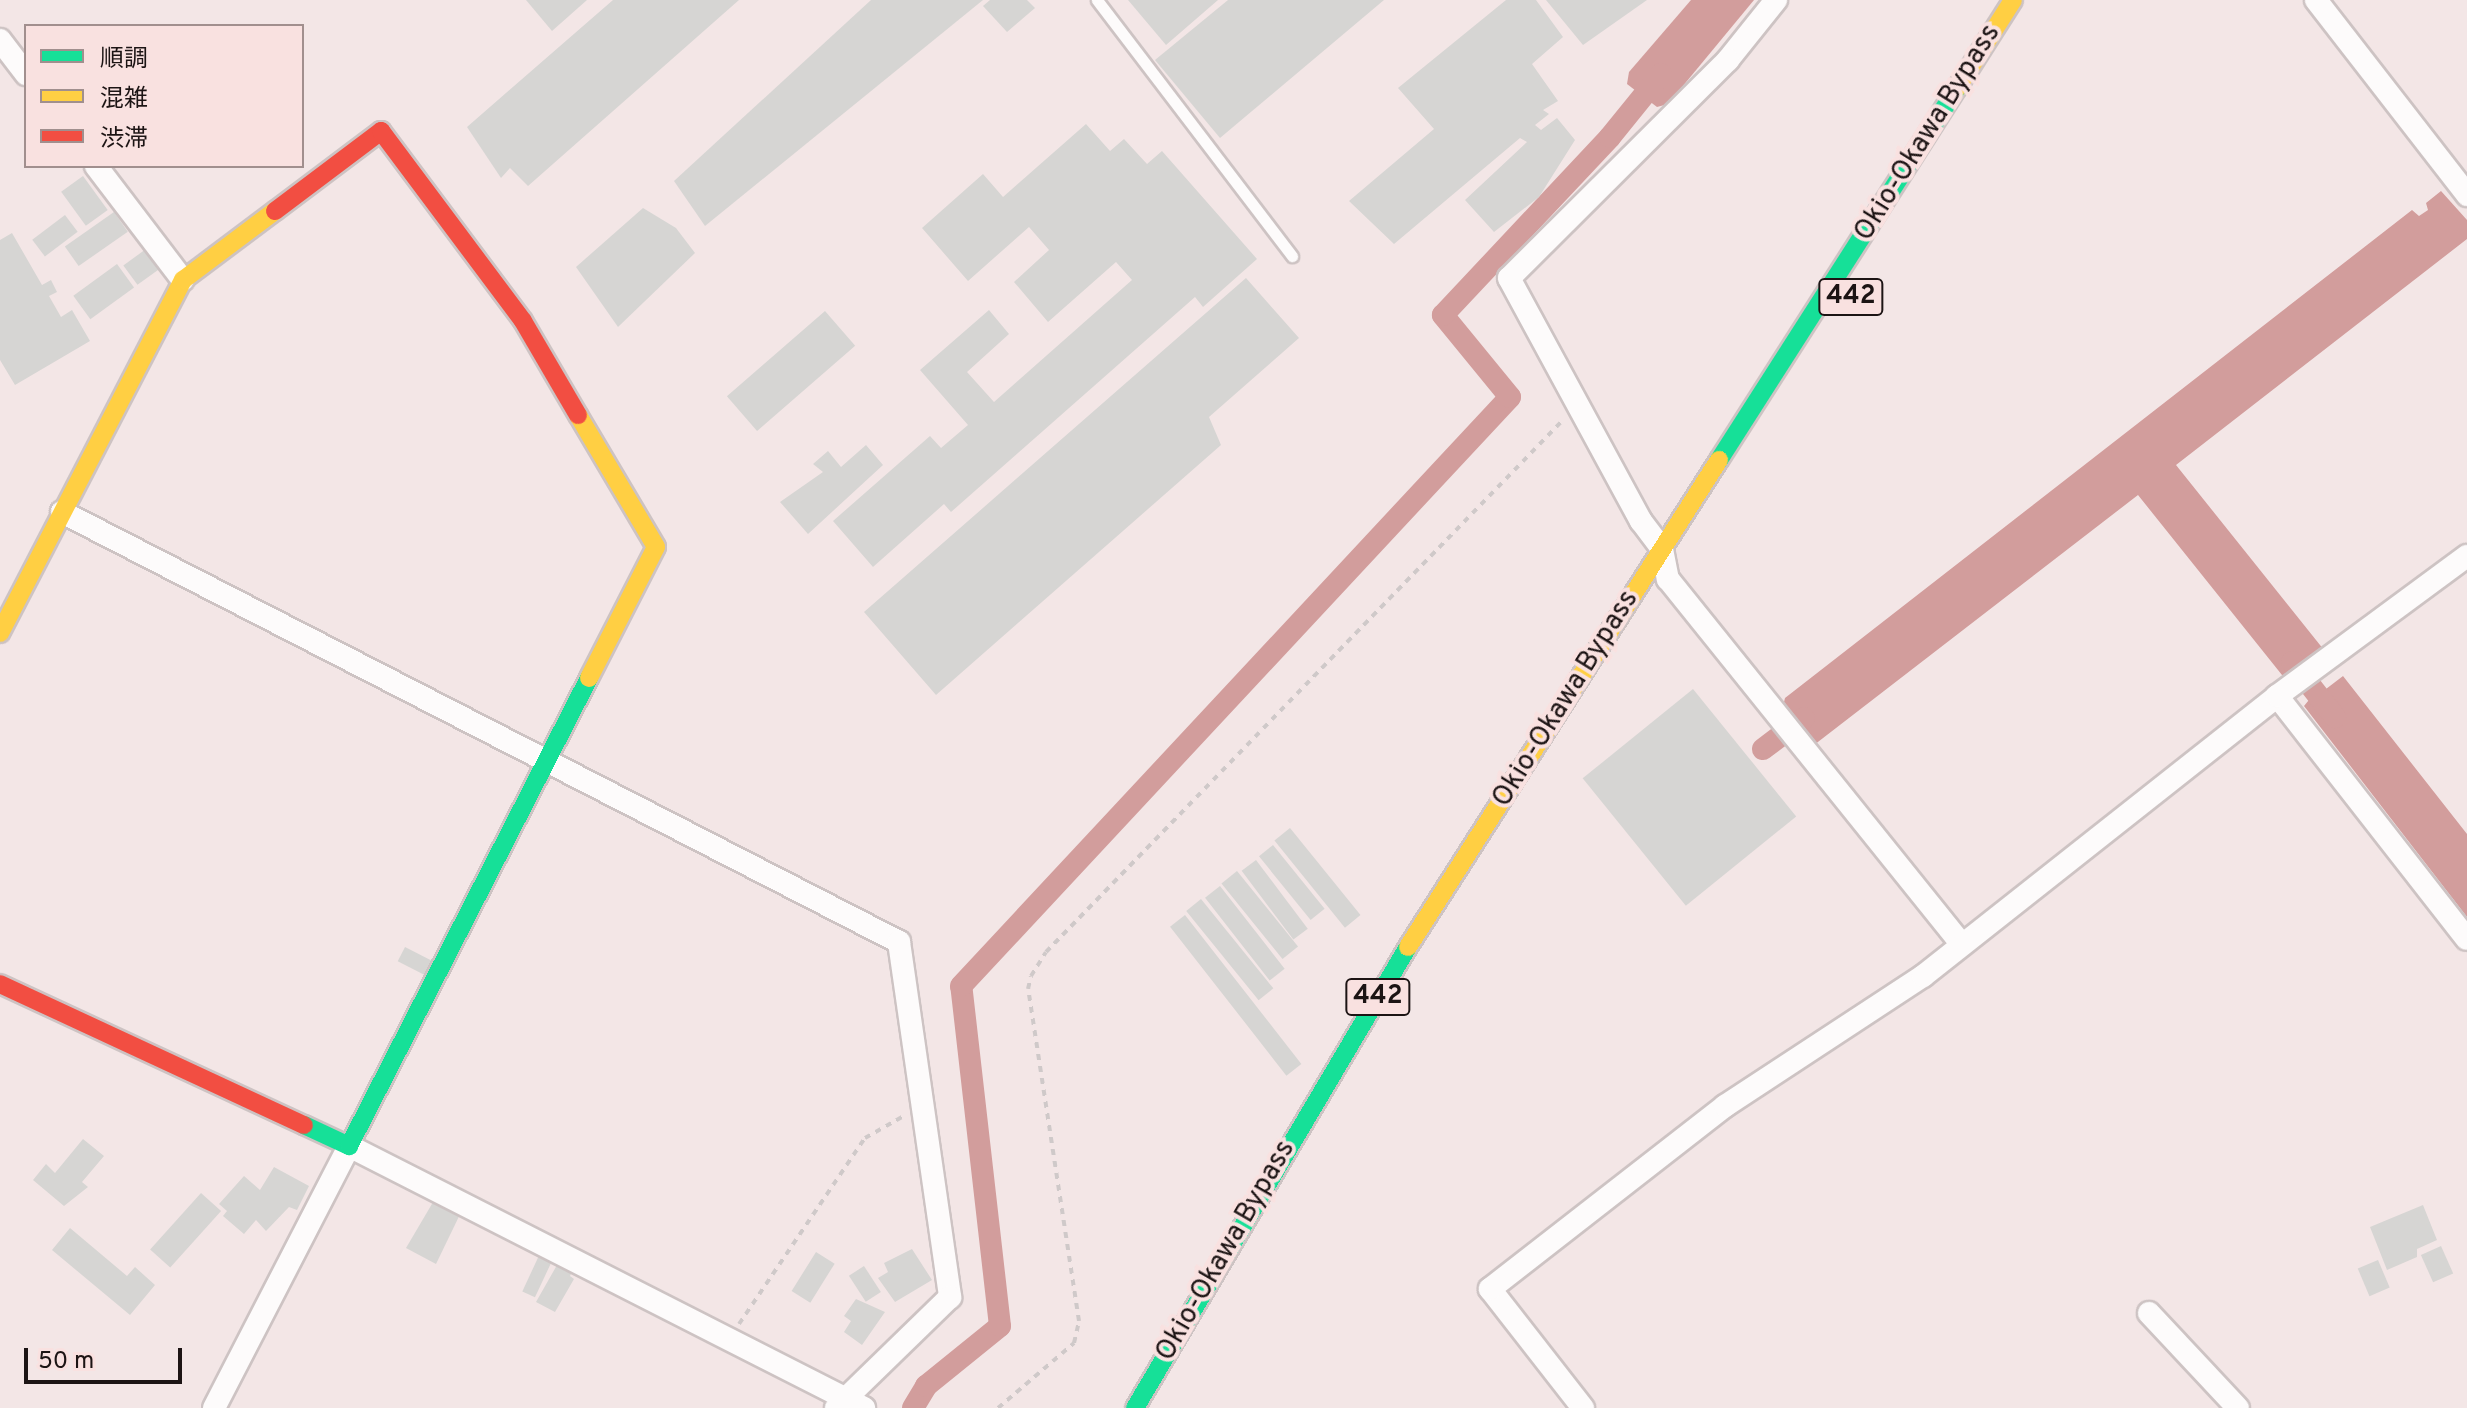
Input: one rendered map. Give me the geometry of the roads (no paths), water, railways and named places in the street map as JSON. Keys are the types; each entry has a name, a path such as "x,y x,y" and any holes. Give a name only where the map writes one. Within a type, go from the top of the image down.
{"main road":[{"name":"Okio-Okawa Bypass","path":"1662,549 2013,0"},
{"path":"0,633 183,280 381,131 514,308 656,547 543,760 349,1146 0,984"},
{"name":"Okio-Okawa Bypass","path":"1135,1408 1391,975 1634,593 1658,580 1684,554"},
{"name":"Okio-Okawa Bypass","path":"1581,714 1646,610 1658,580"}],"street":[{"path":"1776,0 1728,60 1509,278 1662,549 1658,580 1962,945"},
{"path":"2316,0 2467,195"},
{"path":"0,40 24,71"},
{"path":"98,168 183,280"},
{"path":"62,512 899,942 925,1103 950,1297 838,1402"},
{"path":"1583,1408 1490,1289 1725,1106 1962,945 2277,696 2467,556"},
{"path":"2277,696 2467,939"},
{"path":"214,1408 349,1146 730,1339 838,1402 864,1408"},
{"path":"2149,1313 2238,1408"}],"lane":[{"path":"1097,0 1292,256"}],"waterway":[{"path":"913,1408 926,1386 1000,1326 961,986 1510,397 1443,315 1610,137 1661,74"},
{"path":"2292,662 2335,717"},
{"path":"1763,749 1804,718"}]}
